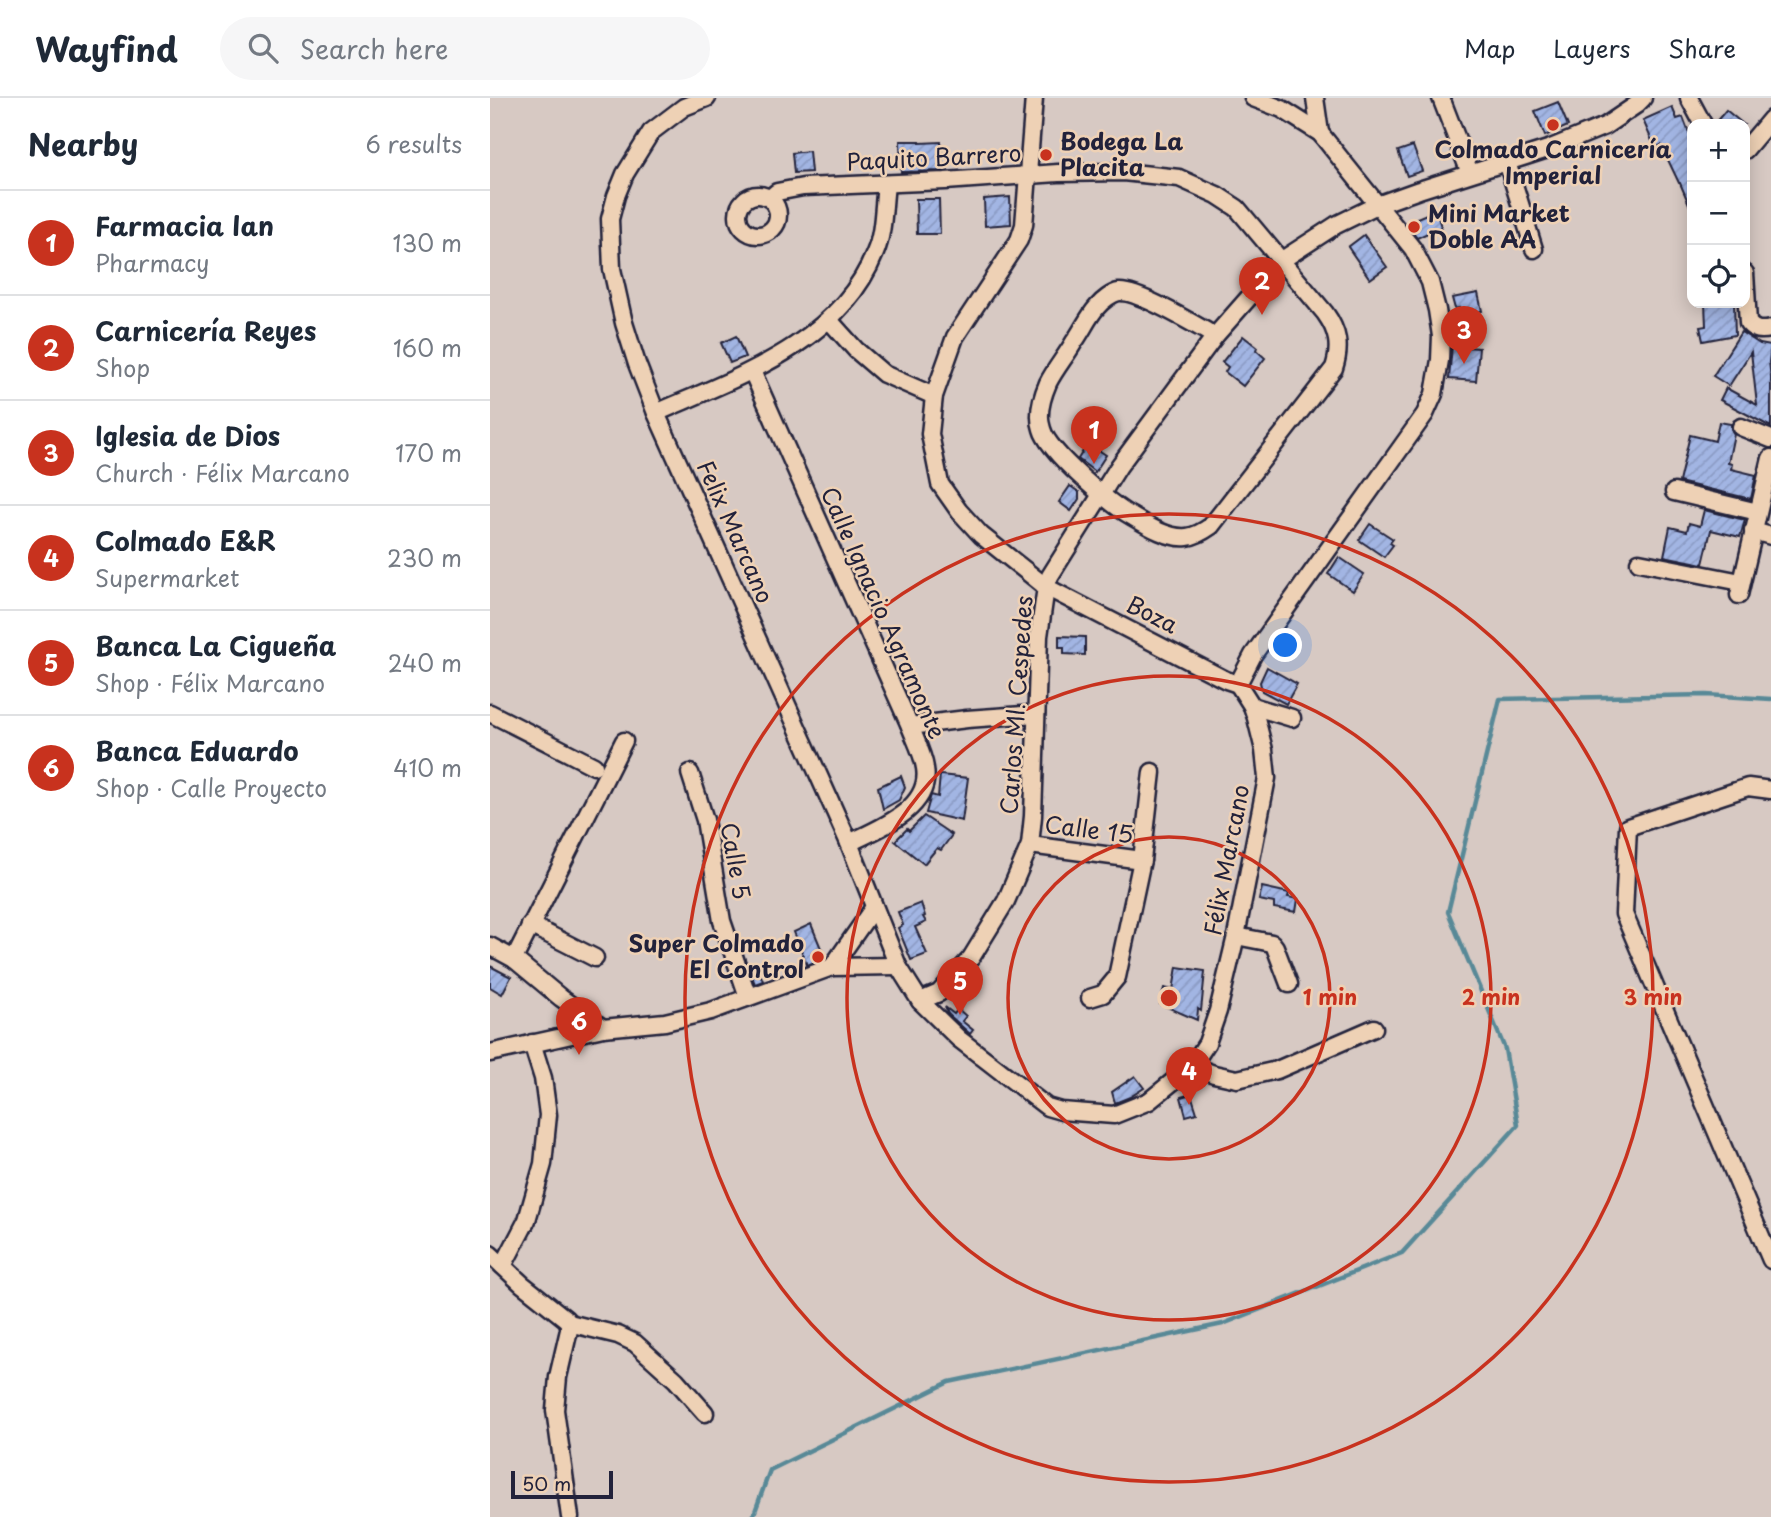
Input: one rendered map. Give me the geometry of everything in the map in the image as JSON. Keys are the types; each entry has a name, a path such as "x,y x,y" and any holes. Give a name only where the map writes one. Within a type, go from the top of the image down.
{"street":[{"name":"Felix Marcano","path":"706,98 684,107 651,132 625,174 616,196 610,219 612,269 624,323 656,413 849,844 898,966 920,1001"},
{"name":"Boza","path":"1034,98 1024,225 1019,240 955,337 934,396 930,433 940,484 959,511 981,535 1046,587 1238,684"},
{"path":"1238,684 1253,655 1424,415 1434,394 1441,336 1430,282 1413,249 1320,133 1282,108 1253,98"},
{"path":"1315,98 1320,133"},
{"path":"1441,98 1470,173"},
{"name":"Carlos Ml. Cespedes","path":"920,1001 939,993 971,958 1006,901 1030,845 1039,636 1050,576 1119,466 1215,337 1282,260 1336,225 1377,205 1550,148 1605,126 1643,98"},
{"path":"1689,98 1700,119"},
{"path":"1750,144 1771,119"},
{"path":"1507,162 1534,249"},
{"name":"Paquito Barrero","path":"770,198 777,192 803,187 1123,172 1179,178 1217,195 1237,208 1332,323 1338,337 1338,355 1334,368 1211,526 1200,533 1188,537 1162,532 1131,516 1101,493"},
{"path":"656,413 752,371 797,344 829,320 859,284 876,252 886,185"},
{"path":"1101,493 1050,445 1042,431 1039,417 1049,382 1098,306 1112,295 1121,292 1129,294 1172,312 1215,337"},
{"path":"1747,308 1748,323 1753,329 1771,329"},
{"path":"829,320 856,350 884,374 934,396"},
{"name":"Calle Ignacio Agramonte","path":"752,371 925,765 924,790 917,799 895,821 849,844"},
{"path":"1741,427 1771,439"},
{"path":"1639,562 1740,589 1771,458"},
{"path":"1674,492 1758,512"},
{"path":"1753,531 1771,536"},
{"name":"Félix Marcano","path":"920,1001 968,1046 1047,1107 1060,1111 1114,1115 1149,1101 1192,1066 1207,1043 1218,1011 1236,936 1267,778 1265,750 1252,706 1238,684"},
{"path":"1252,706 1292,718"},
{"path":"490,713 594,766"},
{"path":"910,726 1035,714"},
{"path":"514,959 624,741"},
{"path":"1090,998 1103,995 1117,977 1142,860 1152,772"},
{"name":"Calle 5","path":"690,773 705,820 722,921 748,997"},
{"path":"1771,790 1748,787 1628,827 1624,914 1771,1260"},
{"name":"Calle 15","path":"1030,845 1142,860"},
{"path":"832,967 874,907"},
{"path":"530,925 595,958"},
{"path":"1236,936 1272,943 1289,984"},
{"path":"490,946 514,959 603,1028"},
{"path":"490,1053 603,1028 665,1022 711,1011 832,967 898,966"},
{"path":"1192,1066 1237,1079 1277,1070 1374,1028"},
{"path":"503,1266 527,1220 544,1164 548,1115 543,1078 532,1043"},
{"path":"490,1254 569,1323 618,1335 635,1343 676,1380 705,1413"},
{"path":"569,1323 558,1377 555,1410 570,1517"}],"building":[{"path":"1558,102 1568,126 1545,136 1535,111"},
{"path":"1672,107 1677,119 1683,117 1687,128 1687,199 1661,145 1655,148 1643,120"},
{"path":"1726,110 1737,119 1718,119"},
{"path":"900,141 941,142 943,171 901,172"},
{"path":"1413,146 1422,171 1407,176 1398,151"},
{"path":"809,151 811,172 794,173 792,153"},
{"path":"1010,197 1011,224 985,226 984,199"},
{"path":"916,199 939,199 940,234 917,234"},
{"path":"1436,210 1441,227 1417,238 1405,223"},
{"path":"1364,235 1387,267 1370,279 1348,247"},
{"path":"1478,293 1482,311 1460,315 1452,298"},
{"path":"1705,308 1734,308 1735,335 1703,341 1700,327 1706,326"},
{"path":"1741,332 1760,344 1771,346 1771,427 1720,400 1726,388 1757,405 1751,352 1729,386 1713,376"},
{"path":"736,336 745,357 730,363 721,343"},
{"path":"1243,336 1257,347 1256,350 1265,358 1243,386 1225,372 1228,367 1222,362"},
{"path":"1452,346 1479,348 1476,381 1449,379"},
{"path":"1719,422 1731,424 1734,434 1728,463 1732,464 1731,469 1756,475 1751,499 1679,482 1690,435 1715,441"},
{"path":"1088,443 1106,455 1095,472 1078,459"},
{"path":"1070,486 1079,492 1079,499 1071,511 1059,502"},
{"path":"1704,510 1745,520 1740,537 1711,530 1703,564 1664,556 1670,527 1687,531 1689,523 1700,526"},
{"path":"1370,524 1393,539 1390,543 1393,545 1384,557 1359,540"},
{"path":"1339,557 1364,574 1353,591 1328,574"},
{"path":"1059,636 1085,637 1085,655 1064,654 1064,647 1059,647"},
{"path":"1267,667 1297,684 1286,704 1262,691 1260,682"},
{"path":"940,775 968,778 962,821 926,813 931,795 938,797"},
{"path":"901,776 905,787 899,800 883,809 878,787"},
{"path":"924,816 952,835 941,850 937,848 924,864 895,841"},
{"path":"1262,887 1289,893 1288,897 1298,899 1296,912 1274,908 1274,903 1259,900"},
{"path":"921,903 926,922 915,927 927,954 911,960 898,928 903,925 898,912"},
{"path":"811,924 825,958 807,965 794,932"},
{"path":"756,963 763,981 755,984 748,966"},
{"path":"490,966 511,977 502,994 490,987"},
{"path":"1177,967 1205,971 1201,1011 1198,1009 1197,1020 1160,1004 1164,988 1173,990"},
{"path":"945,1007 954,1014 958,1009 966,1016 962,1021 973,1030 970,1034 948,1014"},
{"path":"1135,1076 1144,1088 1115,1103 1112,1092"},
{"path":"1191,1094 1197,1113 1186,1116 1181,1097"}],"waterway":[{"path":"753,1517 770,1470 949,1382 1223,1324 1402,1253 1518,1125 1505,1049 1448,912 1500,699 1706,695 1771,699"}],"place":[{"name":"Colmado Carnicería Imperial","path":"1553,125"},
{"name":"Bodega La Placita","path":"1046,155"},
{"name":"Mini Market Doble AA","path":"1414,227"},
{"name":"Carnicería Reyes","path":"1262,315"},
{"name":"Iglesia de Dios","path":"1464,364"},
{"name":"Farmacia Ian","path":"1094,464"},
{"name":"Super Colmado El Control","path":"818,957"},
{"name":"Banca La Cigueña","path":"960,1015"},
{"name":"Banca Eduardo","path":"579,1055"},
{"name":"Colmado E&R","path":"1189,1105"}]}
